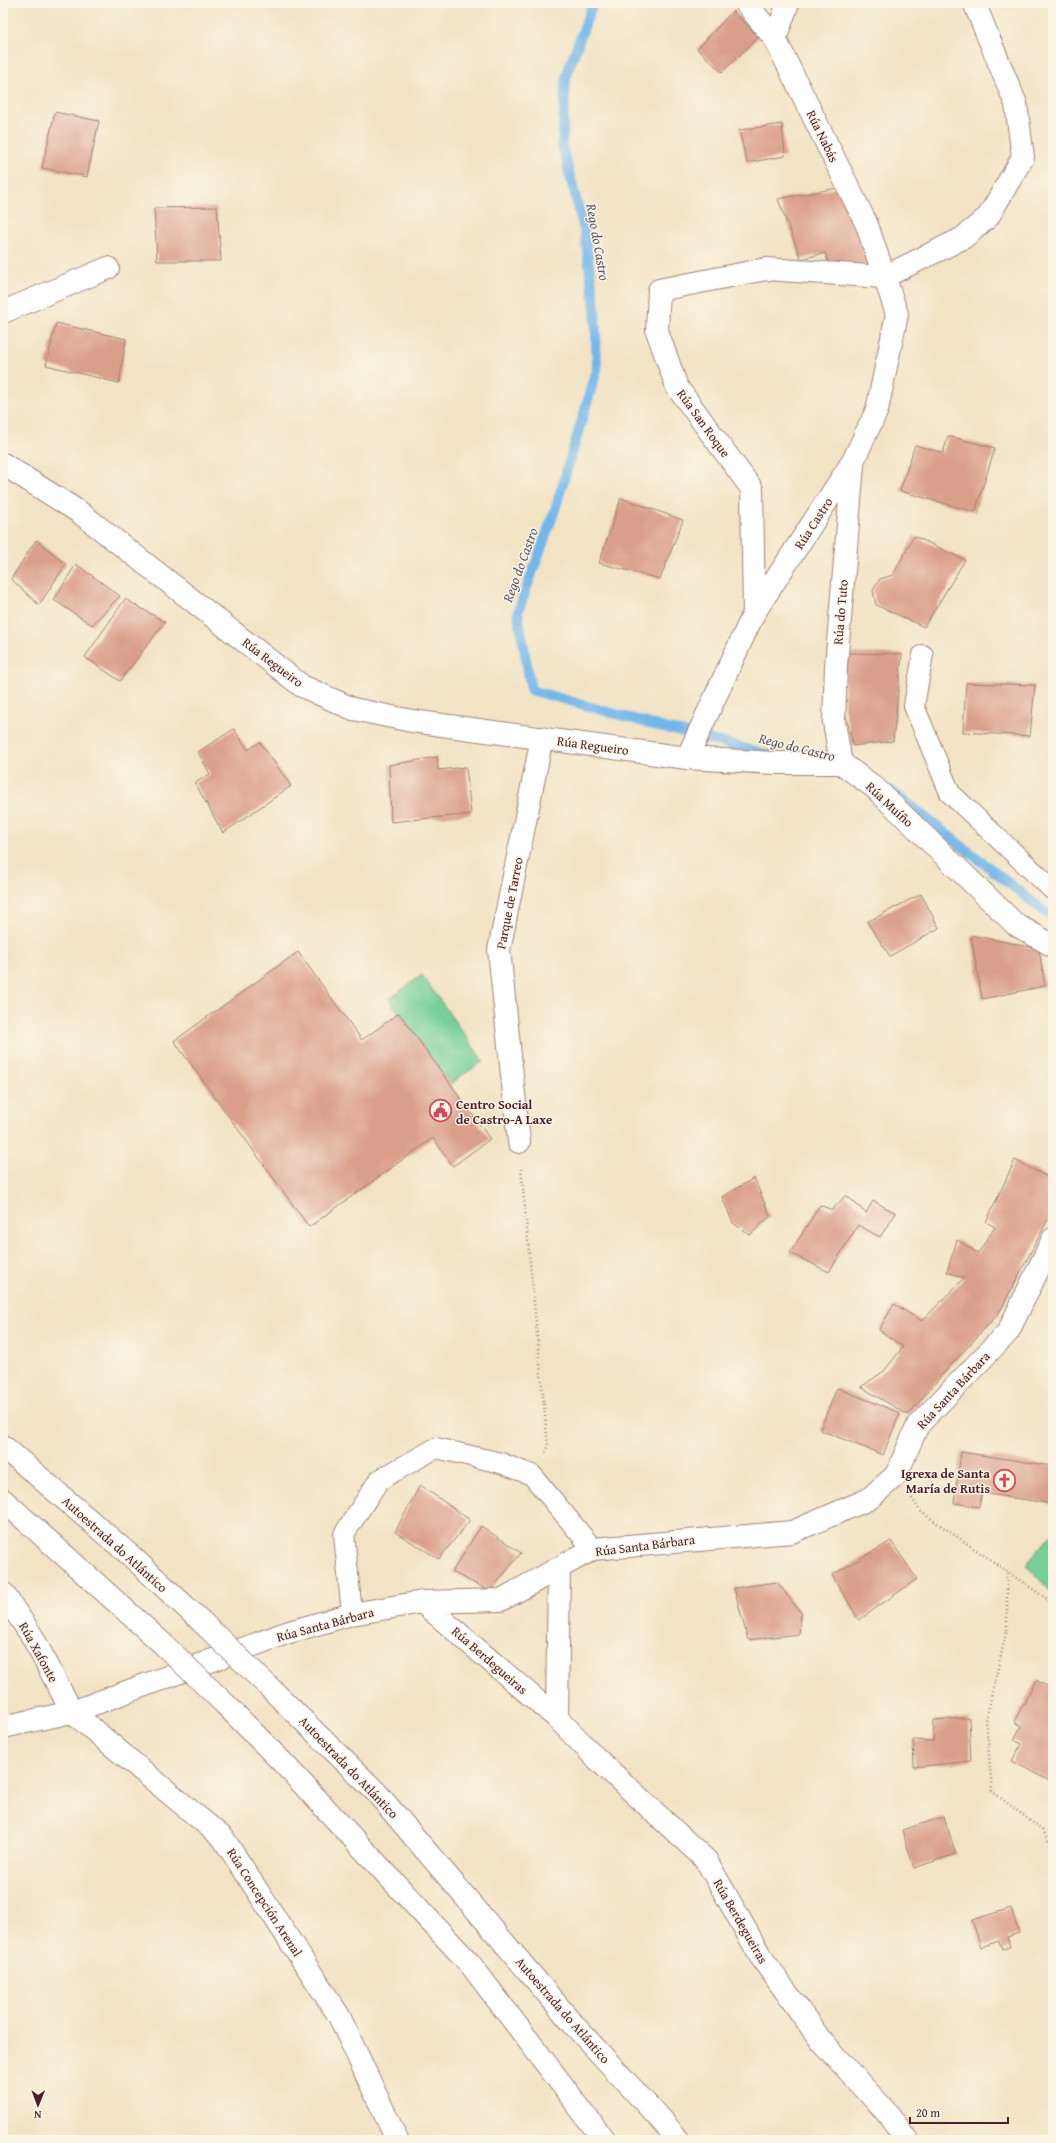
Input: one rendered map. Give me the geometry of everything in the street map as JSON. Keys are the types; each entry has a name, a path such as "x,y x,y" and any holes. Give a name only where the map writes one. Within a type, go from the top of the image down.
{"main road":[{"name":"Rúa Nabás","path":"746,3 775,39 866,225 884,277"},
{"path":"775,39 788,3"},
{"path":"884,277 963,238 988,217 1023,157 1016,104 975,5 976,3"},
{"path":"3,312 108,268"},
{"name":"Rúa San Roque","path":"754,613 752,489 677,387 657,331 659,290 766,269 884,277"},
{"name":"Rúa Castro","path":"687,758 754,613 853,462 877,410 897,314 884,277"},
{"name":"Rúa do Tuto","path":"841,763 834,722 836,666 853,462"},
{"name":"Rúa Regueiro","path":"3,464 79,512 302,686 353,709 412,721 687,758"},
{"name":"Parque de Tarreo","path":"519,1142 499,950 542,738"},
{"path":"687,758 776,763 841,763"},
{"name":"Rúa Muíño","path":"841,763 874,787 1015,924 1053,946"},
{"name":"Rúa Santa Bárbara","path":"3,1727 72,1712 286,1633 352,1614 422,1602 501,1600 593,1549 792,1532 869,1499 896,1475 918,1425 1008,1332 1053,1238"},
{"name":"Autoestrada do Atlántico","path":"3,1446 131,1556 203,1623 376,1792 574,2025 671,2131 677,2140"},
{"path":"3,1500 163,1644 284,1764 471,1965 604,2140"},
{"path":"557,1718 559,1568"},
{"name":"Rúa Xafonte","path":"3,1593 32,1636 72,1712"},
{"name":"Rúa Berdegueiras","path":"422,1602 557,1718 595,1757 706,1860 761,1957 822,2042 889,2115 907,2140"},
{"name":"Rúa Concepción Arenal","path":"72,1712 223,1838 339,2016 397,2140"}],"lane":[{"path":"924,655 914,706 950,793 1053,890"},
{"path":"352,1614 344,1534 379,1480 436,1448 501,1463 532,1475 593,1549"}],"path":[{"path":"519,1142 548,1447 532,1475"},
{"path":"896,1475 920,1511 1047,1599 1053,1607"},
{"path":"1007,1572 1007,1629 986,1720 992,1791 1043,1831 1053,1850"}],"green space":[{"path":"422,975 483,1061 450,1084 389,999"},
{"path":"1053,1533 1053,1594 1026,1565"}],"building":[{"path":"733,11 759,37 722,72 697,49"},
{"path":"55,112 99,121 87,177 42,168"},
{"path":"782,124 785,156 747,163 739,130"},
{"path":"843,187 870,266 830,266 825,253 801,259 778,199"},
{"path":"217,207 221,261 157,261 154,208"},
{"path":"56,323 126,339 119,383 46,365"},
{"path":"948,436 995,448 975,512 900,491 915,445 943,453"},
{"path":"621,498 683,520 660,579 599,563"},
{"path":"914,536 965,560 924,627 876,605 873,590 880,579 893,575"},
{"path":"36,540 66,564 39,605 11,579"},
{"path":"76,564 120,596 92,625 54,600"},
{"path":"125,599 165,622 120,681 85,657"},
{"path":"846,653 902,654 893,741 853,746 844,708"},
{"path":"966,683 1035,685 1030,736 963,732"},
{"path":"234,729 248,750 260,742 291,786 223,833 195,783 210,774 198,752"},
{"path":"437,757 438,770 466,767 471,814 391,822 389,765"},
{"path":"921,894 939,928 890,956 867,922"},
{"path":"971,935 1039,949 1045,986 982,999"},
{"path":"298,952 362,1040 399,1013 490,1139 453,1166 433,1138 309,1227 174,1041"},
{"path":"1015,1160 1053,1180 1053,1210 999,1313 942,1375 908,1415 861,1387 884,1371 903,1347 879,1330 894,1304 922,1321 964,1278 947,1272 957,1240 978,1253 995,1227 986,1222"},
{"path":"754,1178 770,1216 750,1235 733,1223 722,1197"},
{"path":"846,1195 866,1213 873,1201 896,1213 880,1237 858,1225 829,1272 790,1253 820,1205 832,1210"},
{"path":"837,1388 900,1413 883,1455 820,1430"},
{"name":"Igrexa de Santa María de Rutis","path":"961,1452 1053,1466 1053,1504 982,1493 979,1507 954,1503"},
{"path":"420,1485 470,1520 439,1559 395,1532"},
{"path":"481,1526 521,1553 490,1591 452,1572"},
{"path":"891,1541 917,1579 859,1620 832,1575"},
{"path":"777,1582 801,1613 799,1634 748,1640 734,1588"},
{"path":"1036,1680 1053,1689 1053,1783 1012,1761 1021,1744 1014,1740 1021,1726 1014,1722"},
{"path":"969,1718 971,1761 914,1767 913,1740 933,1741 934,1720"},
{"path":"944,1817 956,1854 914,1868 902,1830"},
{"path":"1011,1908 1019,1933 1007,1937 1010,1947 1002,1949 999,1941 981,1947 972,1920"}],"waterway":[{"name":"Rego do Castro","path":"593,3 566,76 562,146 584,229 595,307 597,370 554,513 518,612 531,690 665,728 767,754"},
{"name":"Rego do Castro","path":"891,790 1053,918"}],"place":[{"name":"Centro Social de Castro-A Laxe","path":"441,1111"},
{"name":"Igrexa de Santa María de Rutis","path":"1005,1480"}]}
